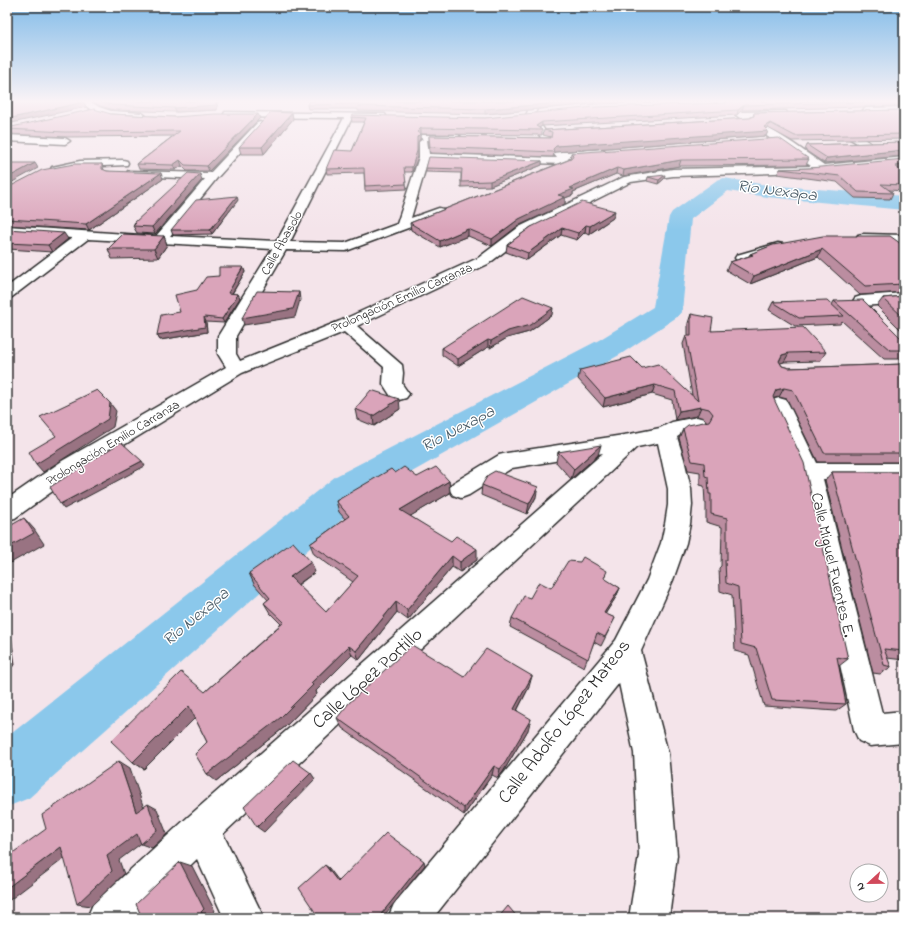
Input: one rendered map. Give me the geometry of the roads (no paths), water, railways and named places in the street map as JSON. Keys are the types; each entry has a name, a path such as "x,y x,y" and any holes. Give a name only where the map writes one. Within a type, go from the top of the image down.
{"street":[{"path":"160,240 213,176 242,144"},
{"name":"Calle Abasolo","path":"236,369 227,354 227,336 282,246 334,144"},
{"path":"402,227 424,157 424,144"},
{"path":"553,144 562,158"},
{"path":"788,144 820,167"},
{"path":"791,146 806,145"},
{"path":"424,157 562,158 610,151"},
{"path":"539,173 562,158"},
{"name":"Prolongación Emilio Carranza","path":"7,511 70,467 236,369 346,325 483,261 524,230 628,179 647,174 676,172 751,171 868,165 904,160"},
{"path":"60,161 44,171 80,164 123,163 110,172 213,176"},
{"path":"7,230 160,240 331,248 346,247 452,207"},
{"path":"7,294 85,235"},
{"path":"850,238 904,238"},
{"path":"742,258 765,249 788,244"},
{"path":"877,318 861,302 904,298"},
{"path":"346,325 393,365 394,373 392,384 399,394"},
{"name":"Calle Miguel Fuentes E.","path":"779,406 810,471 870,730 904,727"},
{"path":"461,489 507,461 630,442 665,434 679,427 697,424"},
{"name":"Calle Adolfo López Mateos","path":"408,918 626,650 642,618 670,553 680,504 672,449 665,434"},
{"name":"Calle López Portillo","path":"107,918 202,829 630,442"},
{"path":"810,471 904,471"},
{"path":"626,650 651,753 658,855 649,918"},
{"path":"202,829 244,918"}],"waterway":[{"name":"Rio Nexapa","path":"7,776 351,487 610,347 667,311 680,217 724,184 767,191 904,203"}]}
